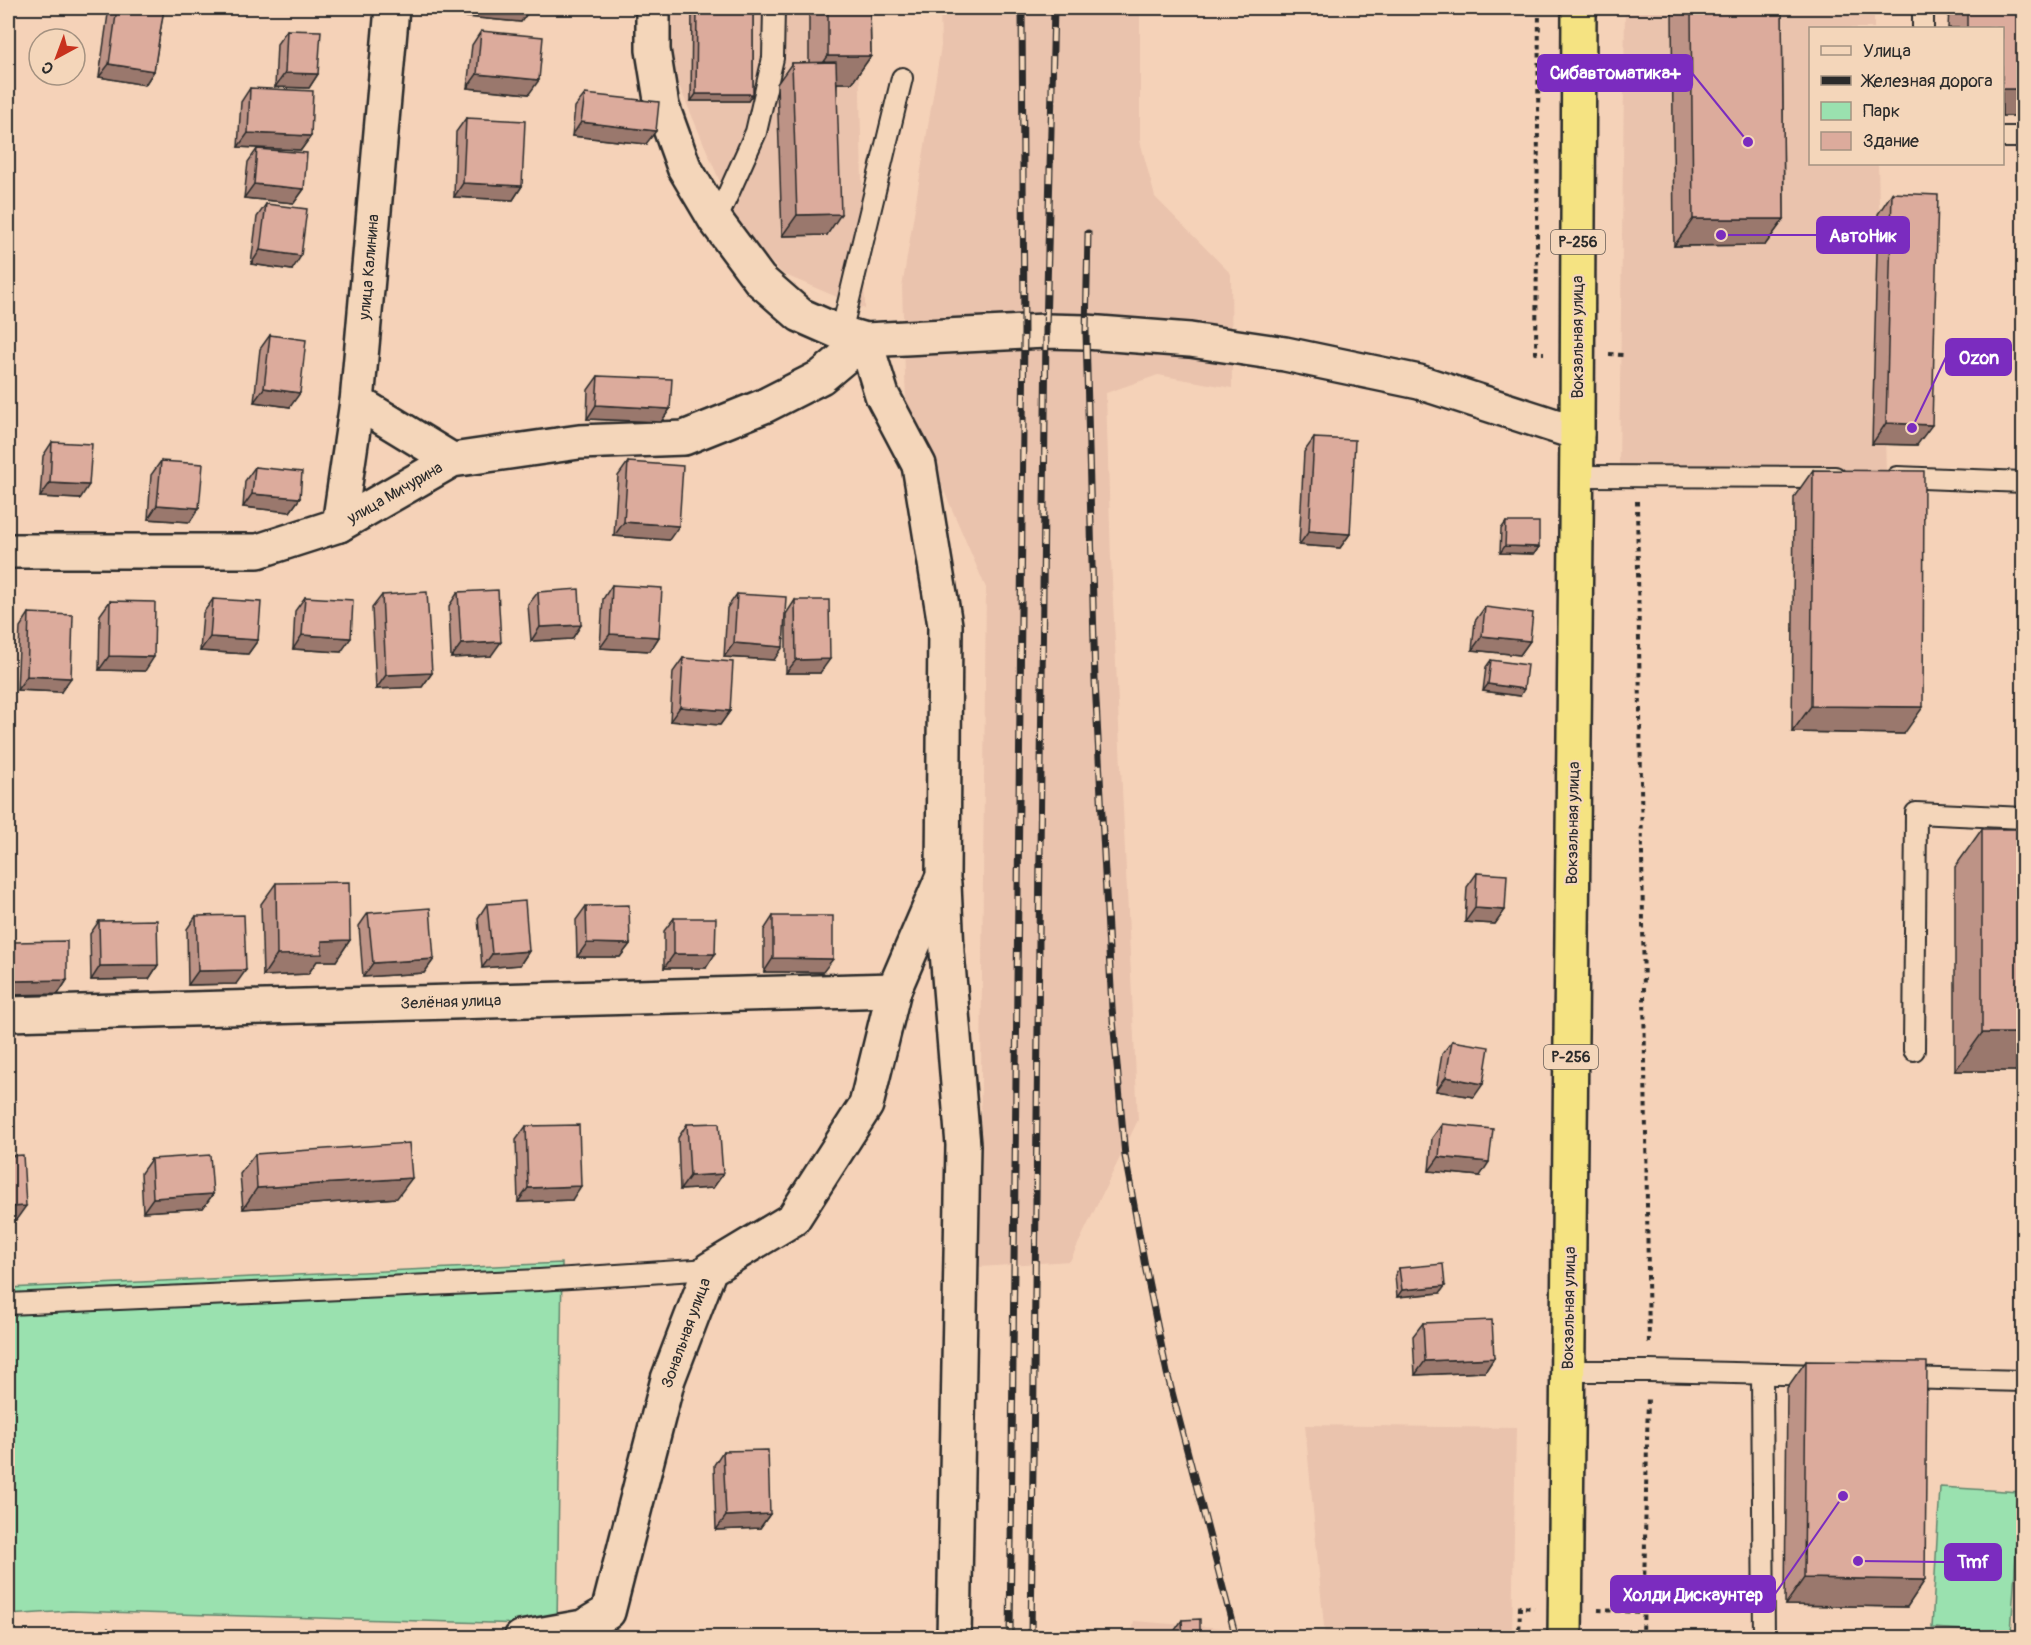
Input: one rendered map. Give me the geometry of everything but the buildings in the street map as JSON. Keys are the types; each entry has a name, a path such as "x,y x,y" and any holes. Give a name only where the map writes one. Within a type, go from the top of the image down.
{"highway":[{"name":"Вокзальная улица","path":"1565,1638 1580,8"}],"street":[{"name":"улица Калинина","path":"339,525 357,402 392,8"},
{"path":"653,8 653,50 662,106 684,167 716,221 760,280 800,315 853,336 1065,331 1190,340 1285,354 1419,382 1577,433"},
{"path":"853,336 919,465 945,625 943,876 963,1145 954,1638"},
{"name":"улица Мичурина","path":"8,550 258,551 339,525 452,460 579,442 684,438 764,406 821,377 853,336"},
{"path":"357,402 452,460"},
{"name":"Зональная улица","path":"520,1638 583,1627 608,1612 668,1379 710,1269 793,1220 866,1105 894,990 943,876"},
{"name":"Зелёная улица","path":"8,1014 894,990"}],"lane":[{"path":"716,221 756,132 773,58 774,8"},
{"path":"1923,8 1923,27"},
{"path":"853,336 902,78"},
{"path":"2004,136 2024,137"},
{"path":"1577,476 1858,477"},
{"path":"1882,477 2024,482"},
{"path":"1914,1050 1916,813 2024,818"},
{"path":"8,1304 539,1280 710,1269"},
{"path":"1568,1371 1845,1376"},
{"path":"1762,1374 1764,1638"},
{"path":"1881,1377 2024,1381"}],"path":[{"path":"1637,476 1649,1371 1643,1638"}],"shaded area":[{"path":"663,8 858,8 865,309 783,274 741,231 663,48"},
{"path":"940,8 1140,8 1140,141 1155,197 1231,274 1232,388 1158,375 1106,393 1111,560 1138,1120 1070,1261 979,1267 986,588 906,403 902,288 941,46"},
{"path":"1625,8 1874,8 1874,27 1809,27 1809,165 1878,165 1886,474 1619,466"},
{"path":"1305,1425 1516,1428 1512,1637 1325,1637"},
{"path":"1134,1621 1223,1628 1225,1637 1131,1638"}],"green space":[{"path":"562,1263 557,1625 70,1611 8,1615 8,1288"},
{"path":"1940,1487 2020,1492 2011,1633 1932,1628"}],"railway":[{"path":"1010,1638 1024,332 1022,8"},
{"path":"1031,1638 1046,331 1054,8"},
{"path":"1088,233 1086,332 1095,681 1112,1008 1125,1156 1167,1373 1236,1638"}],"place":[{"name":"Сибавтоматика+","path":"1748,142"},
{"name":"АвтоНик","path":"1721,235"},
{"name":"Ozon","path":"1912,428"},
{"name":"Холди Дискаунтер","path":"1843,1496"},
{"name":"Tmf","path":"1858,1561"}]}
